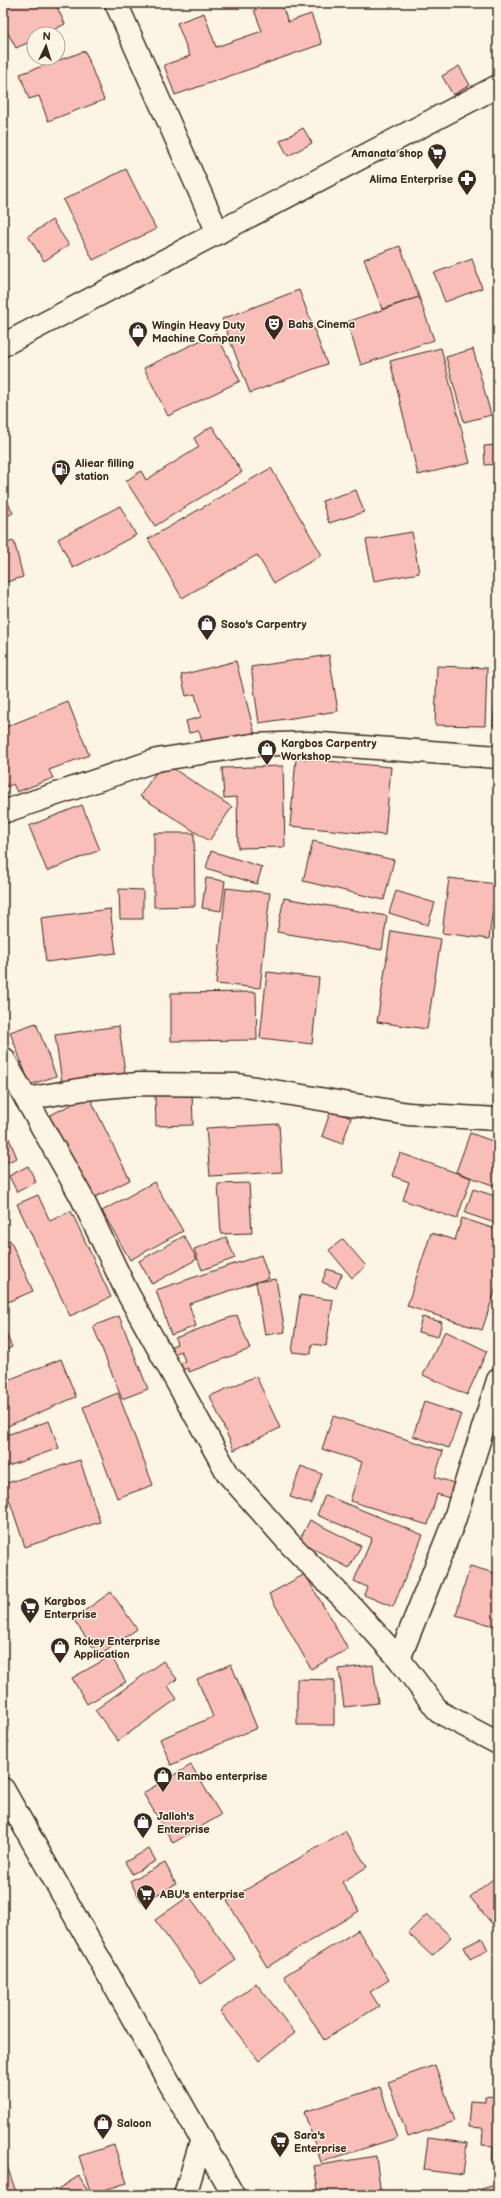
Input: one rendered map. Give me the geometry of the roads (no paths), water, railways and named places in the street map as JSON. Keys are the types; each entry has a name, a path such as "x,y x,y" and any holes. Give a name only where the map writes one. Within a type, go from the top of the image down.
{"main road":[{"path":"116,3 218,233"},
{"path":"3,345 498,86"},
{"path":"3,812 157,760 252,745 308,743 498,757"},
{"path":"3,1058 81,1196 128,1292 228,1474 290,1544 354,1609 399,1659 440,1712 498,1743"},
{"path":"26,1099 84,1089 138,1084 238,1085 408,1114 498,1119"},
{"path":"399,1659 454,1521 498,1380"},
{"path":"3,1789 233,2195"},
{"path":"185,2195 202,2139"}],"place":[{"name":"Amanata shop","path":"437,170"},
{"name":"Alima Enterprise","path":"467,196"},
{"name":"Bahs Cinema","path":"274,341"},
{"name":"Wingin Heavy Duty Machine Company","path":"138,348"},
{"name":"Aliear filling station","path":"61,486"},
{"name":"Soso's Carpentry","path":"207,641"},
{"name":"Kargbos Carpentry Workshop","path":"267,766"},
{"name":"Kargbos Enterprise","path":"30,1624"},
{"name":"Rokey Enterprise Application","path":"60,1664"},
{"name":"Rambo enterprise","path":"163,1793"},
{"name":"Jalloh's Enterprise","path":"143,1839"},
{"name":"ABU's enterprise","path":"146,1911"},
{"name":"Saloon","path":"103,2140"},
{"name":"Sara's Enterprise","path":"280,2158"}]}
